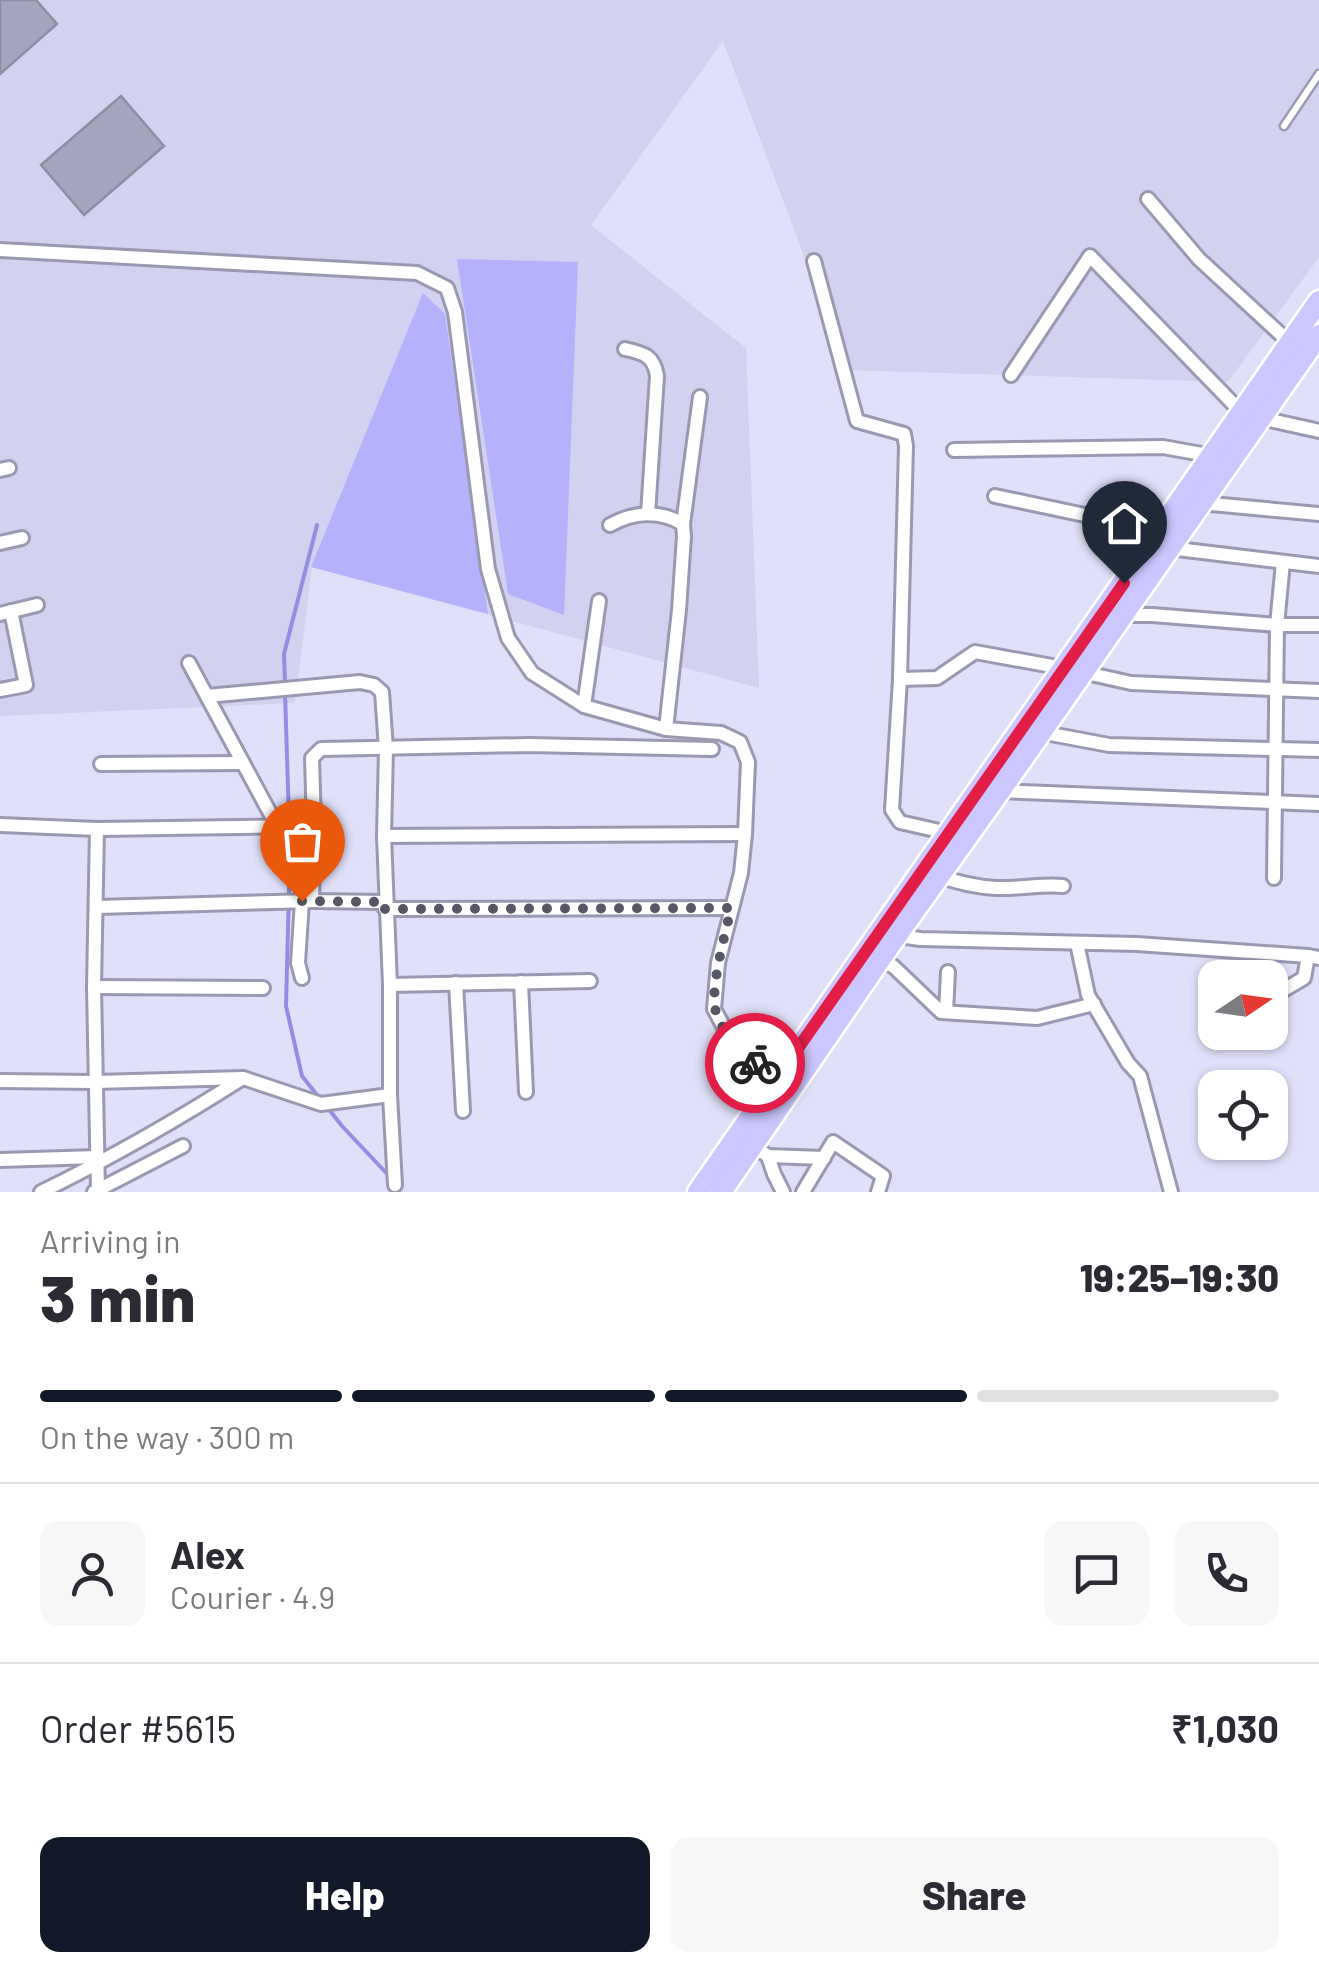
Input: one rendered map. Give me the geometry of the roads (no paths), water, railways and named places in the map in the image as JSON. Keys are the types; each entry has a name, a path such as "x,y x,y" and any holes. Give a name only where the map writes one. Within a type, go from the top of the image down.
{"main road":[{"path":"721,1192 761,1151 783,1086 891,929 948,833 1073,670 1122,614 1201,503 1290,343 1319,301"},
{"path":"698,1192 881,958 891,929 939,876 1000,791 1040,732 1146,551 1213,456 1319,335"}],"street":[{"path":"1148,199 1199,259 1290,343"},
{"path":"0,250 417,273 448,288 455,312 488,569 508,638 532,673 584,706 666,729 721,733 740,742 748,762 745,834 741,874 718,963 714,1009 732,1042 783,1086"},
{"path":"1011,375 1090,256 1252,416 1319,431"},
{"path":"814,262 857,421 904,434 906,446 892,810 900,822 948,833"},
{"path":"625,349 652,359 657,376 648,514"},
{"path":"666,729 679,610 683,524 700,397"},
{"path":"954,450 1163,447 1213,456"},
{"path":"995,496 1094,518 1146,551"},
{"path":"1201,503 1319,514"},
{"path":"610,525 627,515 648,514 672,517 683,524"},
{"path":"0,543 22,538"},
{"path":"1169,548 1319,566"},
{"path":"1274,878 1277,625 1283,562"},
{"path":"584,706 599,601"},
{"path":"0,690 26,685 6,613 36,604"},
{"path":"1122,614 1319,626"},
{"path":"900,678 937,678 975,652 1130,682 1319,692"},
{"path":"190,663 277,826"},
{"path":"208,696 360,682 374,685 382,692 395,1185"},
{"path":"1040,732 1109,745 1319,750"},
{"path":"302,978 298,963 314,826 312,758 321,749 529,745 712,749"},
{"path":"101,764 243,762"},
{"path":"1000,791 1319,804"},
{"path":"0,825 97,829 314,826"},
{"path":"97,829 96,1191 182,1146"},
{"path":"384,836 745,834"},
{"path":"939,876 997,888 1063,886"},
{"path":"97,907 307,901 385,906 731,908"},
{"path":"891,929 920,938 1136,944 1314,957 1304,978 1288,987"},
{"path":"1077,943 1088,994 1140,1076 1170,1192"},
{"path":"881,958 941,1012 1037,1018 1094,1004"},
{"path":"946,1012 948,972"},
{"path":"390,985 590,981"},
{"path":"520,982 526,1092"},
{"path":"456,983 462,1111"},
{"path":"94,987 263,988"},
{"path":"0,1081 243,1078 322,1104 390,1095"},
{"path":"41,1192 178,1119 243,1078"},
{"path":"802,1192 833,1142 882,1176 878,1192"},
{"path":"761,1151 824,1158"},
{"path":"761,1151 783,1192"},
{"path":"0,1160 97,1161"}],"lane":[{"path":"1284,126 1319,74"}],"waterway":[{"path":"285,683 284,654 317,525"},
{"path":"285,693 290,851 286,1006 302,1076 321,1100"},
{"path":"327,1107 391,1178"}]}
